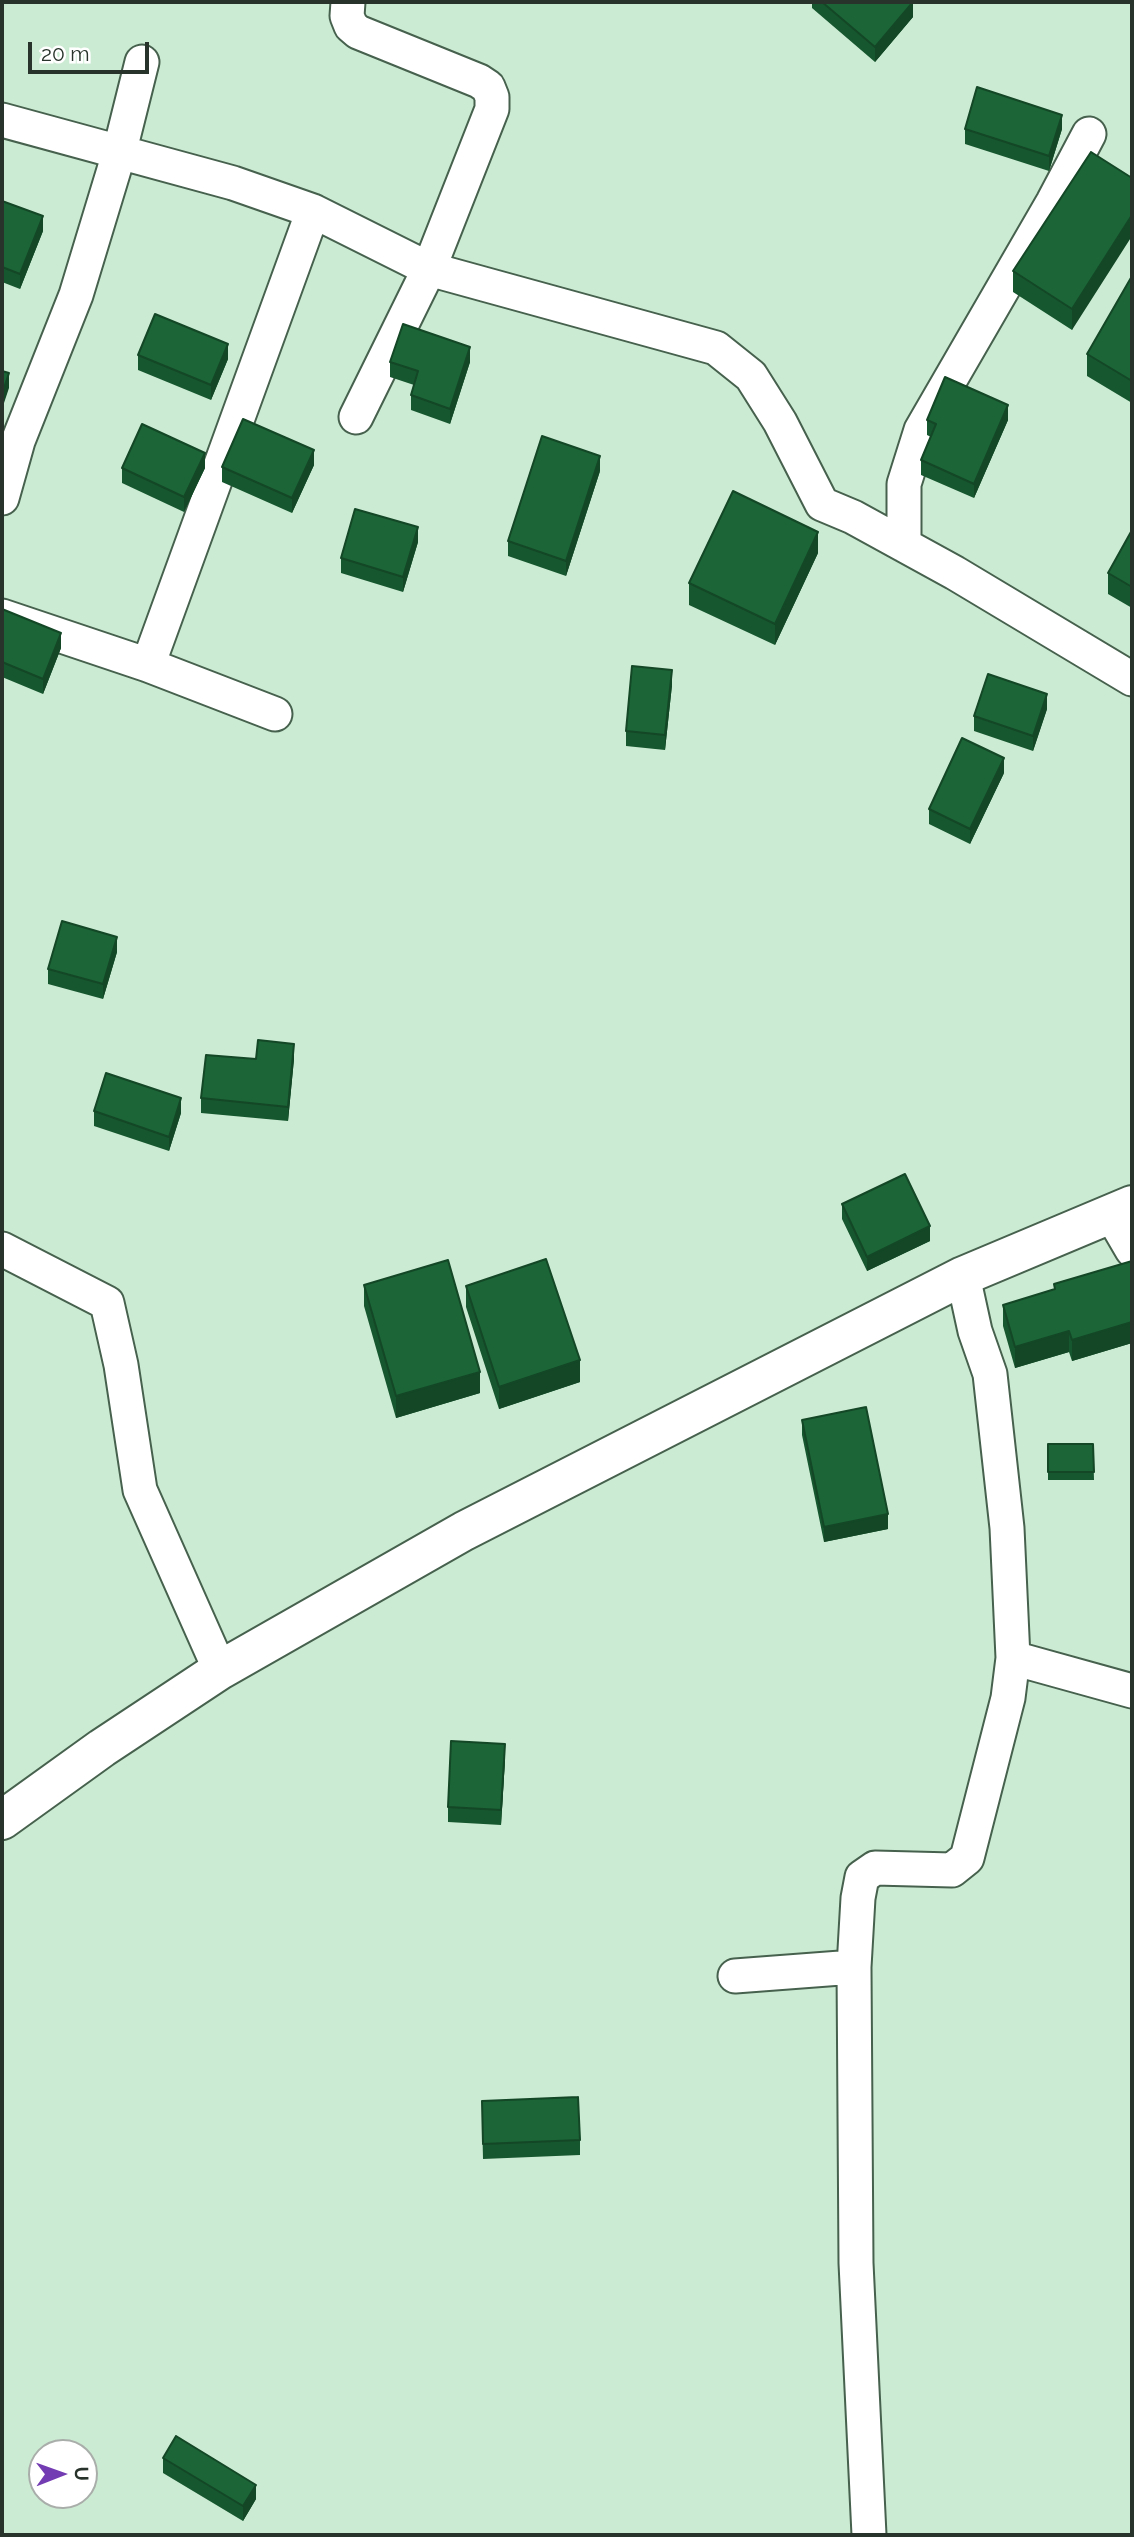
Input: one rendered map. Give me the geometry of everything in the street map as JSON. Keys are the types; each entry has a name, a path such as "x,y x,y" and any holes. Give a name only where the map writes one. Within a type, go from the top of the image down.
{"main road":[{"path":"2,1820 102,1748 220,1670 464,1531 963,1276 1122,1210"}],"street":[{"path":"348,2 347,16 351,26 358,32 479,81 488,87 492,97 492,109 429,269 356,417"},
{"path":"2,498 18,441 76,295 120,150 142,62"},
{"path":"2,120 120,150 233,183 313,211 429,269 716,348 751,376 780,422 822,504 853,517 904,545 1132,679"},
{"path":"904,545 904,484 920,430 1053,202 1089,134"},
{"path":"148,665 313,211"},
{"path":"2,616 148,665 275,714"},
{"path":"1122,1210 1132,1250"},
{"path":"2,1249 107,1303 121,1365 140,1489 220,1670"},
{"path":"869,2535 856,2263 854,1967 862,1877 875,1868 952,1870 967,1858 1008,1698 1013,1658 1007,1528 990,1374 975,1331 963,1276"},
{"path":"1013,1658 1132,1691"},
{"path":"735,1976 854,1967"}],"building":[{"path":"822,2 913,2 875,47"},
{"path":"977,87 1062,115 1049,156 965,129"},
{"path":"1091,152 1132,178 1132,215 1072,309 1013,271"},
{"path":"2,201 43,216 20,274 2,267"},
{"path":"1132,276 1132,381 1087,354"},
{"path":"155,314 228,344 211,385 138,355"},
{"path":"403,324 470,347 450,409 411,395 418,371 390,362"},
{"path":"2,371 9,373 2,394"},
{"path":"945,377 1008,405 974,484 921,460 936,424 927,420"},
{"path":"243,419 314,450 292,498 222,467"},
{"path":"142,424 205,453 184,497 122,468"},
{"path":"542,436 600,456 566,561 508,541"},
{"path":"733,491 818,532 775,624 689,583"},
{"path":"355,509 418,527 403,577 341,558"},
{"path":"1132,530 1132,587 1108,573"},
{"path":"2,609 61,633 43,679 2,662"},
{"path":"632,666 672,670 665,735 626,731"},
{"path":"988,674 1047,694 1033,736 974,716"},
{"path":"962,738 1004,758 970,829 929,809"},
{"path":"62,921 117,937 103,984 48,969"},
{"path":"258,1040 294,1044 288,1107 201,1098 206,1055 256,1059"},
{"path":"106,1073 181,1098 169,1137 94,1111"},
{"path":"905,1174 930,1226 867,1257 842,1204"},
{"path":"546,1259 580,1360 499,1387 466,1286"},
{"path":"448,1260 480,1372 396,1396 364,1285"},
{"path":"1132,1261 1132,1322 1072,1340 1069,1331 1015,1347 1003,1305 1055,1289 1054,1284"},
{"path":"866,1407 888,1514 824,1527 802,1420"},
{"path":"1048,1444 1093,1444 1094,1472 1048,1472"},
{"path":"451,1741 505,1744 501,1810 448,1807"},
{"path":"578,2097 580,2140 483,2144 482,2101"},
{"path":"176,2436 256,2485 243,2506 163,2458"}]}
